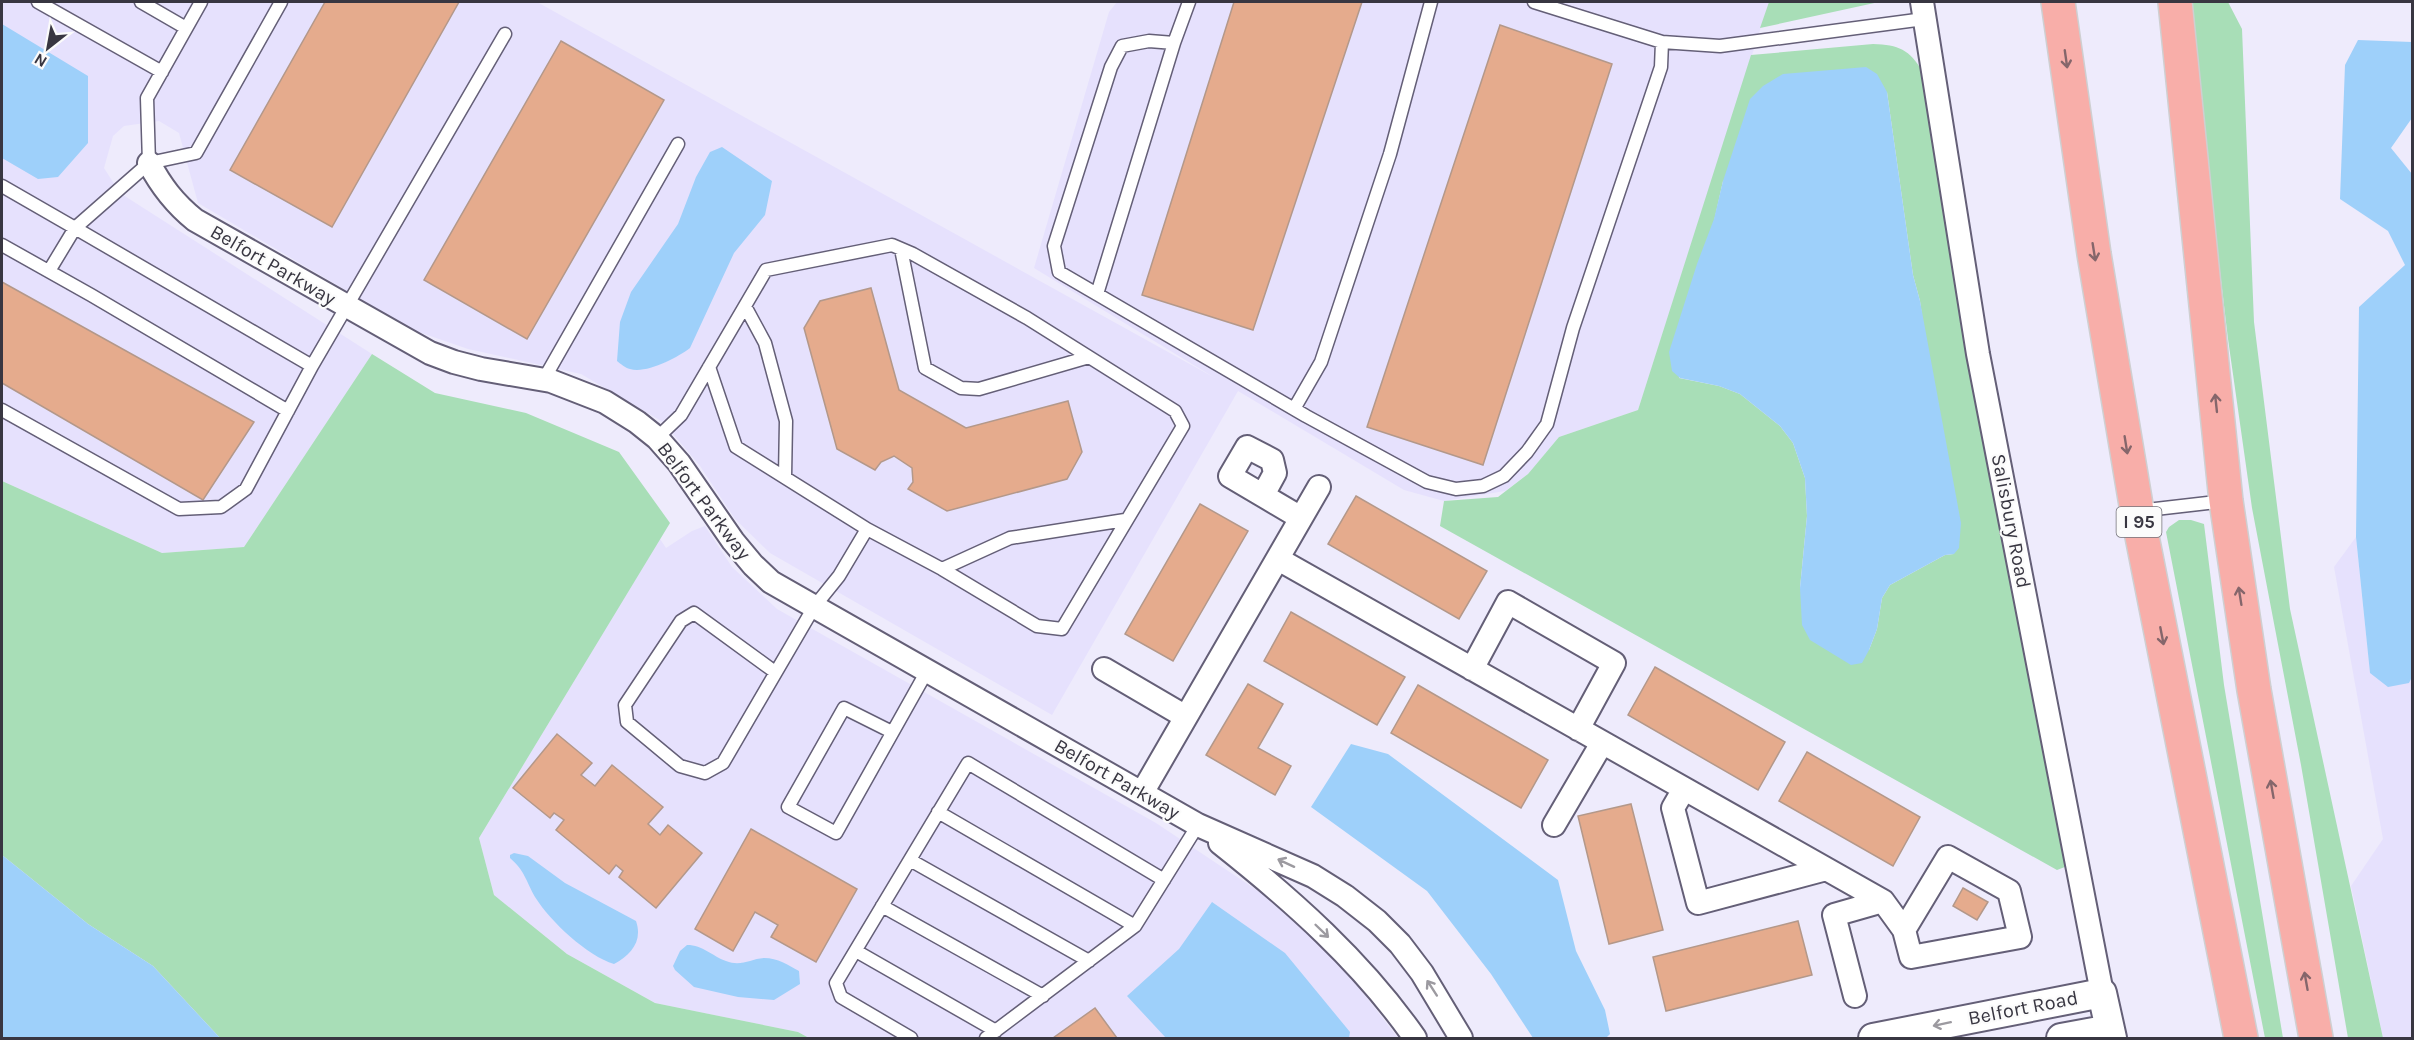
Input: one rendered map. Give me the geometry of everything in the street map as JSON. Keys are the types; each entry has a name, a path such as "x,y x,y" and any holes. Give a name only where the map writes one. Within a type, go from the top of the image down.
{"highway":[{"name":"I 95","path":"2058,2 2094,254 2137,511 2241,1038"},
{"path":"2175,2 2226,501 2254,690 2316,1038"}],"street":[{"name":"Salisbury Road","path":"1923,10 1978,354 2111,1034"},
{"name":"Belfort Parkway","path":"149,163 162,188 176,205 195,220 412,343 454,362 543,379 605,402 657,438 680,463 733,541 771,582 1198,825 1313,876 1345,896 1377,921 1400,944 1422,973 1461,1038"},
{"path":"1142,793 1319,487"},
{"path":"1263,495 1301,518"},
{"path":"1278,560 1883,901 1904,930 1911,957 2020,937 2009,891 1948,857 1904,930"},
{"path":"1472,669 1508,602 1614,663 1578,729"},
{"path":"1104,669 1186,717"},
{"path":"1554,825 1602,743"},
{"path":"1684,789 1673,808 1698,903 1826,869"},
{"name":"Belfort Parkway","path":"1198,825 1289,899 1342,950 1415,1038"},
{"path":"1855,996 1834,915 1883,901"},
{"name":"Belfort Road","path":"1874,1038 2102,993"},
{"name":"Belfort Road","path":"2061,1038 2111,1034"}],"lane":[{"path":"38,2 162,72"},
{"path":"141,2 186,28"},
{"path":"149,163 147,98 201,2"},
{"path":"49,271 75,228 149,163 196,153 281,2"},
{"path":"1097,294 1174,43 1189,2"},
{"path":"1294,409 1321,362 1390,154 1431,2"},
{"path":"1534,2 1662,42 1720,46 1923,10"},
{"path":"2,410 179,509 221,507 246,489 312,366 505,34"},
{"path":"1174,43 1149,41 1122,46 1111,67 1054,246 1059,272 1294,409 1427,482 1456,489 1483,486 1504,476 1527,452 1547,424 1573,328 1661,67 1662,42"},
{"path":"543,379 678,144"},
{"path":"2,186 312,366"},
{"path":"2,245 288,411"},
{"path":"657,438 681,415 709,367 766,270 891,245 1027,318 1175,411 1183,426 1062,628 1037,626 942,569 867,529 735,447 709,367"},
{"path":"901,249 926,368 961,388 979,390 1089,357"},
{"path":"745,306 765,343 786,421 785,477"},
{"path":"2137,511 2226,501"},
{"path":"942,569 1010,538 1125,520"},
{"path":"775,672 694,613 681,621 625,705 627,722 680,766 705,773 723,763 814,607 839,576 867,529"},
{"path":"892,732 844,708 788,807 836,833 927,671"},
{"path":"911,1038 841,997 836,983 968,763 1164,880"},
{"path":"938,812 1136,926"},
{"path":"856,951 991,1035 1136,926 1198,825"},
{"path":"910,860 1089,961"},
{"path":"882,906 1043,996"}],"shaded area":[{"path":"2,2 537,2 1215,378 1034,268 1109,12 1117,2 1769,2 1638,410 1559,437 1528,474 1505,491 1444,501 1404,490 1238,391 1052,715 770,553 735,519 700,466 663,422 581,374 468,349 413,330 198,203 179,133 159,121 124,126 113,136 104,168 120,193 372,354 244,547 162,553 2,481"},
{"path":"705,526 732,567 777,609 1156,823 1273,901 1344,968 1398,1038 809,1038 798,1032 655,1003 567,954 494,895 479,838 660,539 666,548 692,531"},
{"path":"2356,537 2370,673 2409,683 2412,677 2412,1038 2383,1038 2351,886 2383,839 2334,567"}],"green space":[{"path":"1769,2 1879,2 1760,28"},
{"path":"2188,2 2228,2 2242,29 2254,322 2290,609 2383,1038 2348,1038 2301,765 2252,508 2228,339"},
{"path":"1873,44 1903,50 1913,58 1923,72 2070,865 2057,870 1440,526 1444,501 1498,497 1528,474 1559,437 1638,410 1751,55","holes":["1887,92 1913,275 1920,301 1954,554 1945,555 1890,585 1882,598 1877,629 1869,650 1800,588 1807,516 1805,478 1793,443 1780,426 1740,394 1719,386 1679,378 1723,181"]},
{"path":"372,354 435,393 526,413 619,452 670,523 479,838 494,895 567,954 655,1003 798,1032 809,1038 220,1038 153,966 88,924 2,855 2,481 162,553 244,547"},
{"path":"2179,520 2191,520 2204,524 2224,685 2283,1038 2265,1038 2166,532"}],"water":[{"path":"2,24 88,76 88,143 58,177 38,179 2,158"},
{"path":"2358,40 2412,42 2412,118 2391,148 2412,174 2412,677 2409,683 2388,687 2370,673 2356,537 2359,307 2405,265 2388,231 2340,199 2345,65"},
{"path":"1866,67 1877,74 1887,92 1913,275 1920,301 1961,523 1959,548 1954,554 1945,555 1890,585 1882,598 1877,629 1869,650 1862,663 1851,665 1810,640 1802,625 1800,588 1807,516 1805,478 1793,443 1780,426 1740,394 1719,386 1680,378 1672,371 1669,352 1714,219 1723,181 1750,99 1763,86 1783,74"},
{"path":"722,147 772,181 765,215 734,253 690,348 653,367 637,370 626,368 617,361 620,322 631,292 678,224 696,177 710,152"},
{"path":"1351,744 1388,754 1558,880 1576,951 1605,1010 1610,1034 1606,1038 1533,1038 1491,974 1427,891 1311,807"},
{"path":"514,853 528,856 565,883 636,921 637,941 630,952 614,964 581,946 550,916 535,897 522,872 510,858 510,855"},
{"path":"2,855 88,924 153,966 220,1038 2,1038"},
{"path":"1212,902 1285,953 1350,1032 1349,1038 1166,1038 1127,996 1179,949"},
{"path":"687,945 698,947 731,963 769,958 787,964 799,971 800,984 774,1000 738,997 694,987 673,966 680,951"}],"building":[{"path":"325,2 459,2 332,227 230,170"},
{"path":"1234,2 1362,2 1253,330 1142,295"},
{"path":"1500,25 1612,64 1483,465 1367,427"},
{"path":"561,41 664,100 527,339 424,280"},
{"path":"2,282 254,422 203,500 2,383"},
{"path":"871,288 899,390 966,428 1068,401 1082,452 1067,479 947,511 908,489 913,482 912,468 894,456 881,462 875,470 837,449 804,328 820,301"},
{"path":"1356,496 1487,571 1459,619 1328,544"},
{"path":"1200,504 1248,531 1173,661 1125,634"},
{"path":"1291,612 1405,677 1377,725 1264,661"},
{"path":"1655,667 1785,742 1758,790 1628,715"},
{"path":"1248,684 1283,704 1258,748 1291,766 1275,795 1206,755"},
{"path":"1418,685 1548,760 1521,808 1391,733"},
{"path":"557,734 592,763 581,775 595,786 612,765 663,807 648,824 660,835 668,825 702,853 656,908 619,877 623,871 616,865 609,874 556,830 564,820 554,813 550,818 513,788"},
{"path":"1807,752 1920,817 1893,866 1779,801"},
{"path":"1631,804 1663,930 1609,944 1578,816"},
{"path":"751,829 857,889 816,962 771,937 778,925 755,912 733,951 695,929"},
{"path":"1963,888 1988,902 1977,920 1953,906"},
{"path":"1798,921 1812,975 1666,1011 1653,957"},
{"path":"1095,1008 1117,1038 1053,1038"}]}
